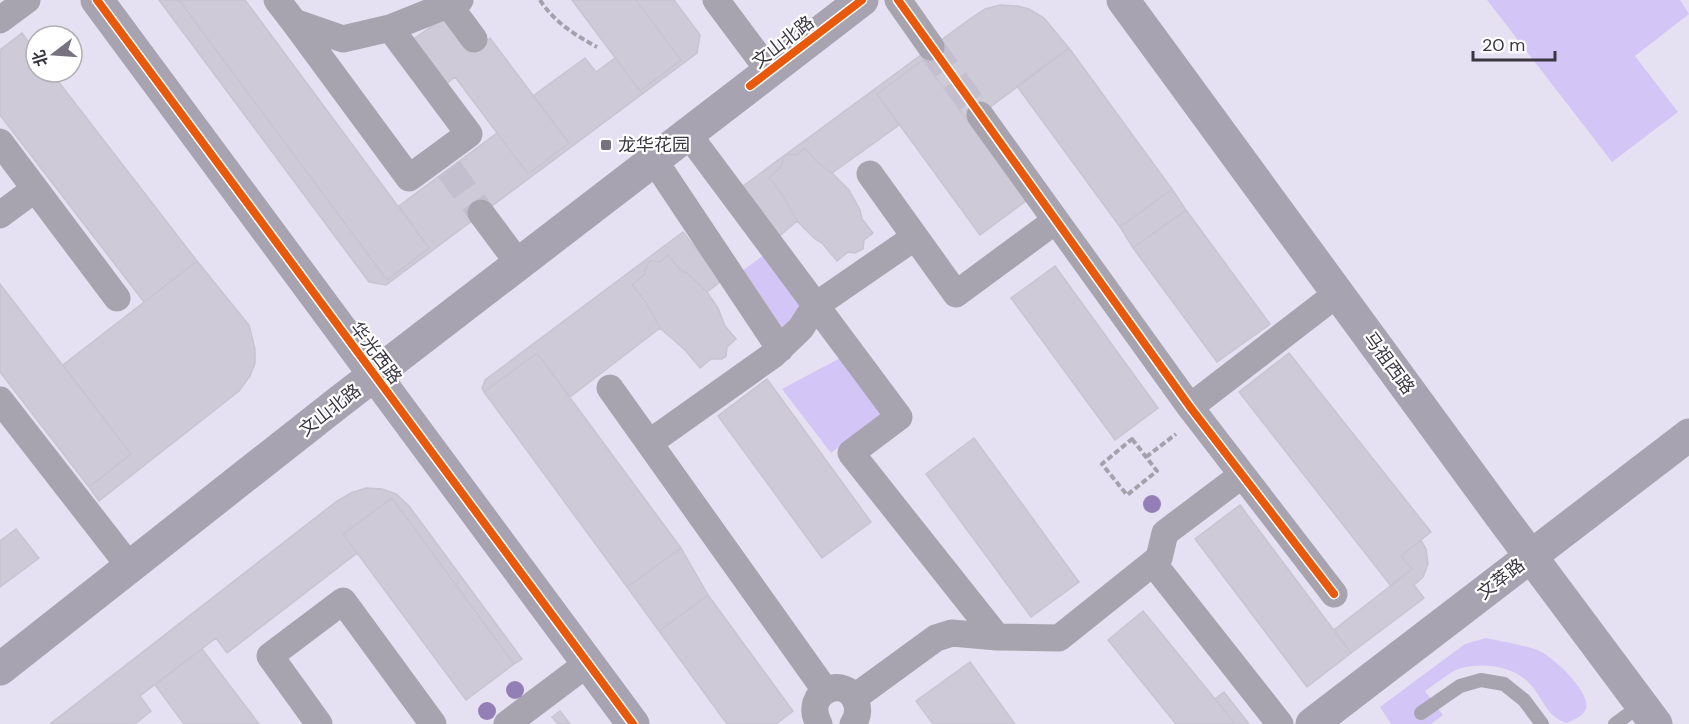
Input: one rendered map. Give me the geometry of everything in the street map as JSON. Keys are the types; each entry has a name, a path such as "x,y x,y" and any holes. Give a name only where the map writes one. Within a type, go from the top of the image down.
{"main road":[{"name":"华光西路","path":"97,0 633,724"},
{"name":"文山北路","path":"0,669 374,375 862,0"},
{"name":"马祖西路","path":"1123,0 1649,714"},
{"name":"文萃路","path":"1312,724 1689,435"}],"street":[{"path":"0,20 27,0"},
{"path":"277,0 409,178 444,163 469,134 390,28"},
{"path":"716,0 770,71"},
{"path":"898,0 932,47"},
{"path":"294,22 343,39 390,28 451,2 474,39"},
{"path":"980,115 1194,412 1334,594"},
{"path":"687,134 899,417 851,453 997,637"},
{"path":"0,142 117,298"},
{"path":"654,160 780,349"},
{"path":"870,174 956,294 1055,221"},
{"path":"0,215 35,189"},
{"path":"481,213 519,264"},
{"path":"649,442 780,349 801,328 815,306 915,237"},
{"path":"1194,412 1338,293"},
{"path":"610,388 825,690"},
{"path":"0,400 130,567"},
{"path":"855,697 936,638 952,633 997,637 1059,638 1160,558 1165,533 1242,475"},
{"path":"1153,563 1280,724"},
{"path":"319,724 270,656 343,601 433,724"},
{"path":"507,724 588,663"},
{"path":"819,724 815,717 814,707 818,697 825,690 836,687 847,690 855,697 858,707 857,718 853,724"}],"lane":[{"path":"1420,713 1460,686 1481,680 1504,684 1524,700 1542,724"},
{"path":"1615,724 1649,714"}],"path":[{"path":"540,0 547,11 571,33 597,47"},
{"path":"1146,457 1194,412"},
{"path":"1132,439 1146,457 1157,471 1127,495 1102,464 1132,439"}],"shaded area":[{"path":"1487,0 1680,0 1689,14 1635,56 1678,112 1612,162"},
{"path":"765,254 801,307 782,330 742,271"},
{"path":"842,357 883,413 831,453 782,389"},
{"path":"1486,638 1531,648 1552,659 1569,675 1583,694 1586,702 1584,712 1567,723 1560,720 1550,712 1524,678 1507,669 1479,665 1456,670 1425,691 1443,715 1431,724 1391,724 1380,707 1465,644"}],"building":[{"path":"159,0 179,0 387,280 429,248 399,206 497,133 528,174 569,143 533,96 585,58 596,72 615,58 640,91 681,60 636,0 674,0 700,35 697,53 386,285 369,282"},
{"path":"179,0 245,0 429,248 387,280"},
{"path":"572,0 636,0 681,60 640,91"},
{"path":"1000,5 1029,9 1044,18 1069,48 969,123 923,60 877,94 899,125 832,173 818,163 805,148 797,155 784,156 781,167 769,178 782,194 797,221 775,240 739,189 967,21 985,9"},
{"path":"443,18 469,53 490,38 569,143 528,174 455,77 445,85 411,41"},
{"path":"22,33 24,36 24,84 60,84 197,261 144,302 0,115 0,50"},
{"path":"1069,48 1172,189 1120,227 1017,86"},
{"path":"923,60 1026,201 980,235 877,94"},
{"path":"805,148 818,163 849,190 860,210 862,219 873,233 864,240 863,249 855,253 848,252 837,261 822,243 797,221 782,194 769,178 781,167 784,156 797,155"},
{"path":"1172,189 1186,210 1133,248 1120,227"},
{"path":"1186,210 1270,324 1217,362 1133,248"},
{"path":"683,232 721,281 707,292 687,273 680,270 668,255 660,262 651,261 645,267 645,274 632,285 645,301 660,328 570,397 537,353 484,392 482,388 485,380"},
{"path":"668,255 680,270 687,273 707,292 718,308 725,326 736,339 727,347 726,356 722,359 711,359 700,368 685,350 660,328 645,301 632,285 645,274 648,263 660,262"},
{"path":"197,261 249,325 255,349 255,363 250,376 239,391 99,501 89,487 131,454 63,365"},
{"path":"1055,266 1158,408 1115,440 1011,298"},
{"path":"0,284 131,454 89,487 0,372"},
{"path":"537,353 681,548 627,587 484,392"},
{"path":"1289,353 1431,532 1401,556 1412,569 1391,586 1239,392"},
{"path":"767,379 871,522 822,558 718,416"},
{"path":"974,438 1079,582 1031,617 926,474"},
{"path":"366,488 382,489 396,494 409,506 522,659 514,664 392,498 343,534 357,553 227,653 216,638 140,696 151,711 135,724 50,724 337,501"},
{"path":"392,498 514,664 466,700 343,534"},
{"path":"1240,505 1351,653 1307,687 1195,539"},
{"path":"16,529 39,558 0,587 0,541"},
{"path":"1421,540 1426,549 1428,564 1423,577 1414,585 1424,598 1351,653 1334,630 1412,569 1401,556"},
{"path":"681,548 708,595 659,631 627,587"},
{"path":"708,595 793,711 776,724 727,724 659,631"},
{"path":"1143,611 1235,724 1176,724 1108,640"},
{"path":"202,649 259,724 184,724 155,685"},
{"path":"970,662 1015,724 933,724 916,701"},
{"path":"1224,692 1249,724 1235,724 1215,699"},
{"path":"560,711 570,724 558,724 552,717"}],"tunnel":[{"path":"931,47 980,115"},
{"path":"449,169 481,213"}],"cycle path":[{"path":"97,0 633,724"},
{"path":"750,86 862,0"},
{"path":"898,0 1190,407 1334,594"}],"place":[{"name":"龙华花园","path":"606,145"}]}
